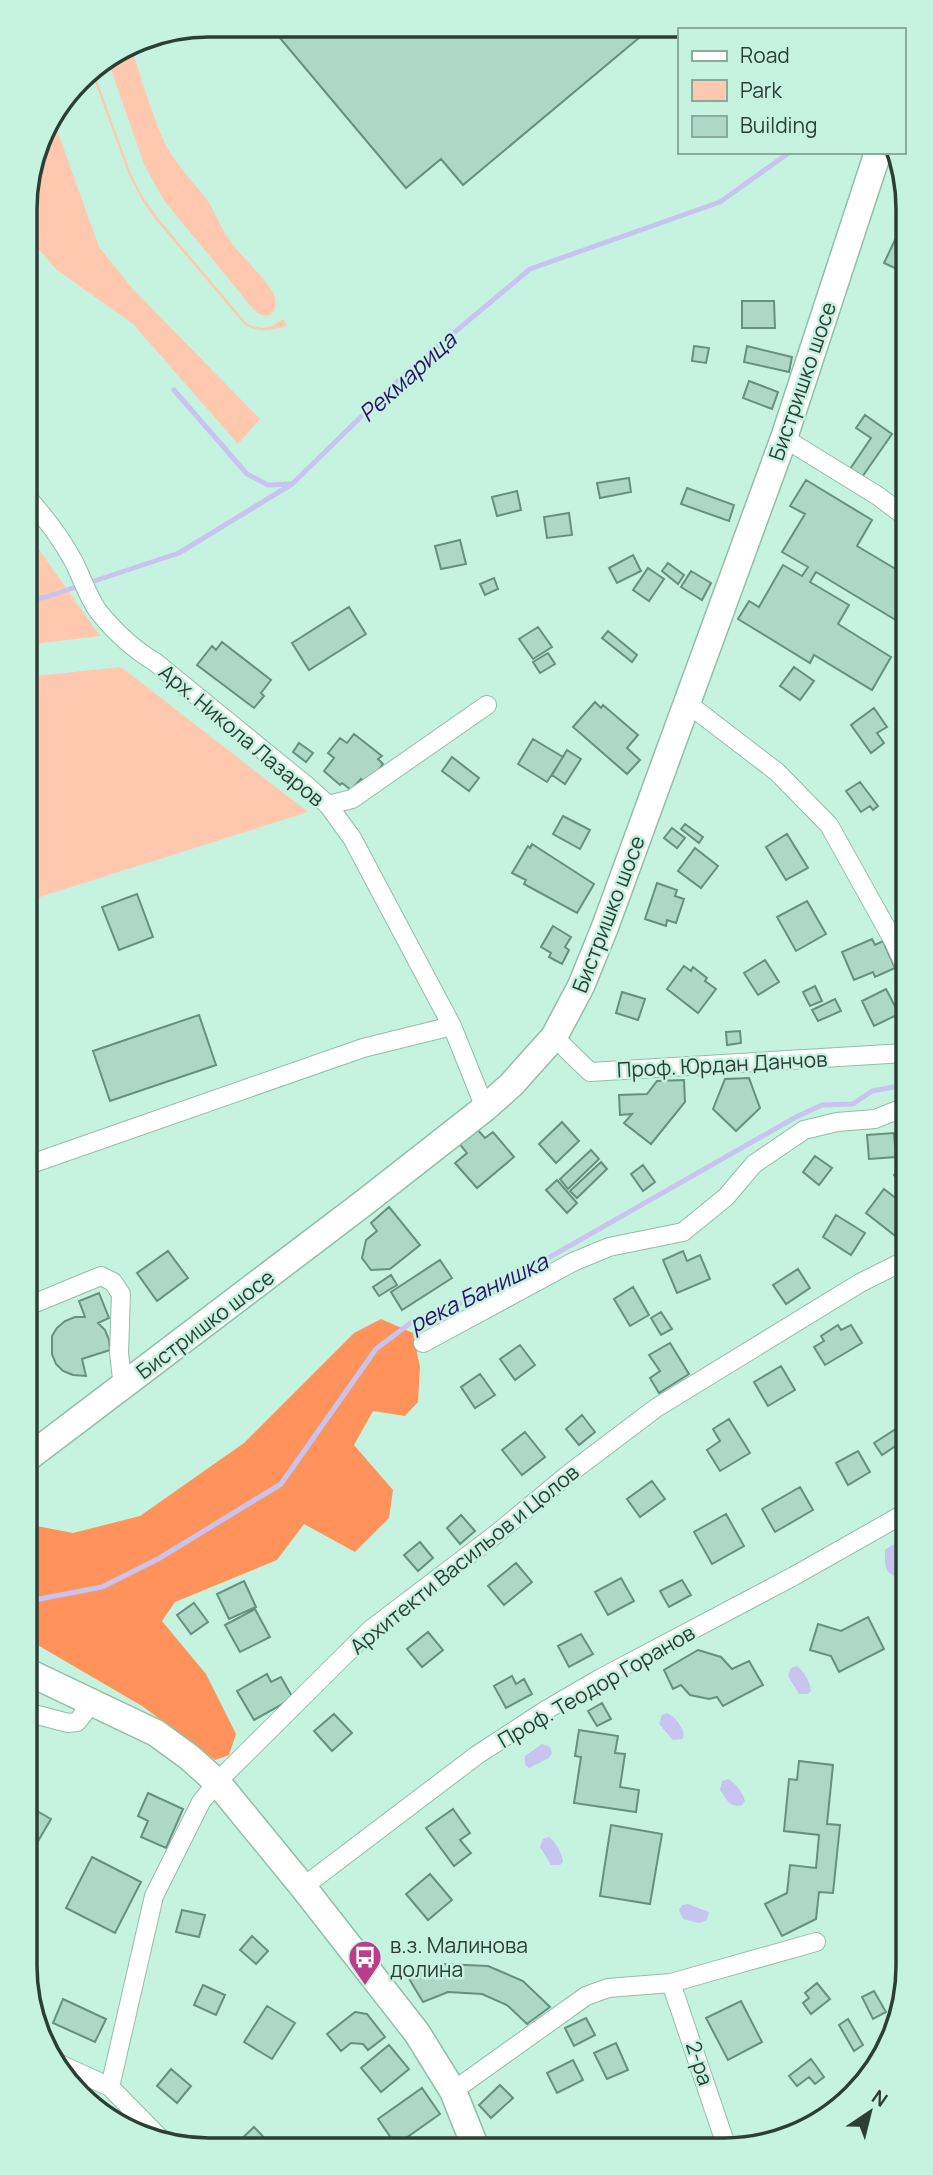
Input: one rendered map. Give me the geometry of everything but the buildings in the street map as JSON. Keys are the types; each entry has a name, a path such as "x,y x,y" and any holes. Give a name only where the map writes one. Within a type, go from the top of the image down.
{"street":[{"name":"Бистришко шосе","path":"37,1451 485,1108 528,1067 554,1037 581,986 687,703 784,438 877,154"},
{"path":"784,438 896,509"},
{"name":"Арх. Никола Лазаров","path":"37,508 75,564 97,609 136,651 155,662 328,805 352,838 452,1026 485,1108"},
{"path":"687,703 778,772 829,825 896,947"},
{"path":"328,805 352,799 486,705"},
{"path":"37,1162 363,1048 452,1026"},
{"name":"Проф. Юрдан Данчов","path":"554,1037 590,1072 896,1054"},
{"path":"423,1343 608,1247 683,1232 726,1197 754,1164 804,1130 836,1122 875,1119 896,1109"},
{"name":"Архитекти Васильов и Цолов","path":"110,2087 154,1896 201,1802 217,1782 370,1630 485,1543 634,1424 759,1343 860,1283 896,1265"},
{"path":"37,1302 101,1276 113,1282 121,1294 119,1353 123,1387"},
{"name":"Проф. Теодор Горанов","path":"303,1887 477,1755 546,1710 896,1518"},
{"path":"37,1676 156,1733 217,1782 417,2033 453,2091 472,2138"},
{"path":"37,1715 68,1723 76,1722 92,1703"},
{"path":"453,2091 586,1996 608,1989 671,1983 816,1942"},
{"name":"2-ра","path":"671,1983 724,2138"},
{"path":"71,2069 110,2087 150,2128"}],"green space":[{"path":"133,54 168,149 207,200 231,242 272,291 276,302 273,312 266,315 255,311 166,203 144,164 110,68"},
{"path":"96,78 131,174 157,217 246,323 265,328 283,319 287,326 261,330 245,325 155,219 129,175 94,80"},
{"path":"57,129 99,247 132,288 260,419 238,444 133,324 57,270 37,248 38,186"},
{"path":"37,547 100,636 37,644"},
{"path":"121,667 308,812 37,898 37,676"}],"shaded area":[{"path":"381,1319 413,1333 420,1367 418,1402 405,1416 373,1411 354,1445 393,1490 389,1518 355,1552 304,1524 277,1560 175,1602 162,1621 206,1674 236,1734 229,1755 215,1760 142,1706 37,1645 37,1526 73,1533 140,1516 244,1443 354,1333"}],"water":[{"path":"896,1546 895,1576 888,1572 885,1550"},
{"path":"797,1666 809,1684 811,1691 808,1694 799,1694 788,1676 791,1668"},
{"path":"667,1713 680,1725 684,1735 682,1739 673,1740 659,1724 662,1715"},
{"path":"542,1744 550,1747 552,1753 549,1758 529,1768 525,1765 525,1756"},
{"path":"728,1779 743,1795 745,1801 742,1805 731,1804 720,1790 722,1781"},
{"path":"549,1837 561,1855 563,1862 560,1865 551,1865 540,1847 543,1839"},
{"path":"688,1904 709,1912 707,1920 699,1923 683,1919 679,1910 682,1905"}],"waterway":[{"name":"Рекмарица","path":"37,599 179,553 292,484 407,372 530,269 720,202 787,154"},
{"path":"174,390 247,474 268,485 290,484"},
{"name":"река Банишка","path":"37,1599 102,1587 158,1559 281,1484 376,1349 413,1321 485,1294 796,1117 822,1105 853,1104 872,1091 896,1087"}],"place":[{"name":"в.з. Малинова долина","path":"365,1987"}]}
